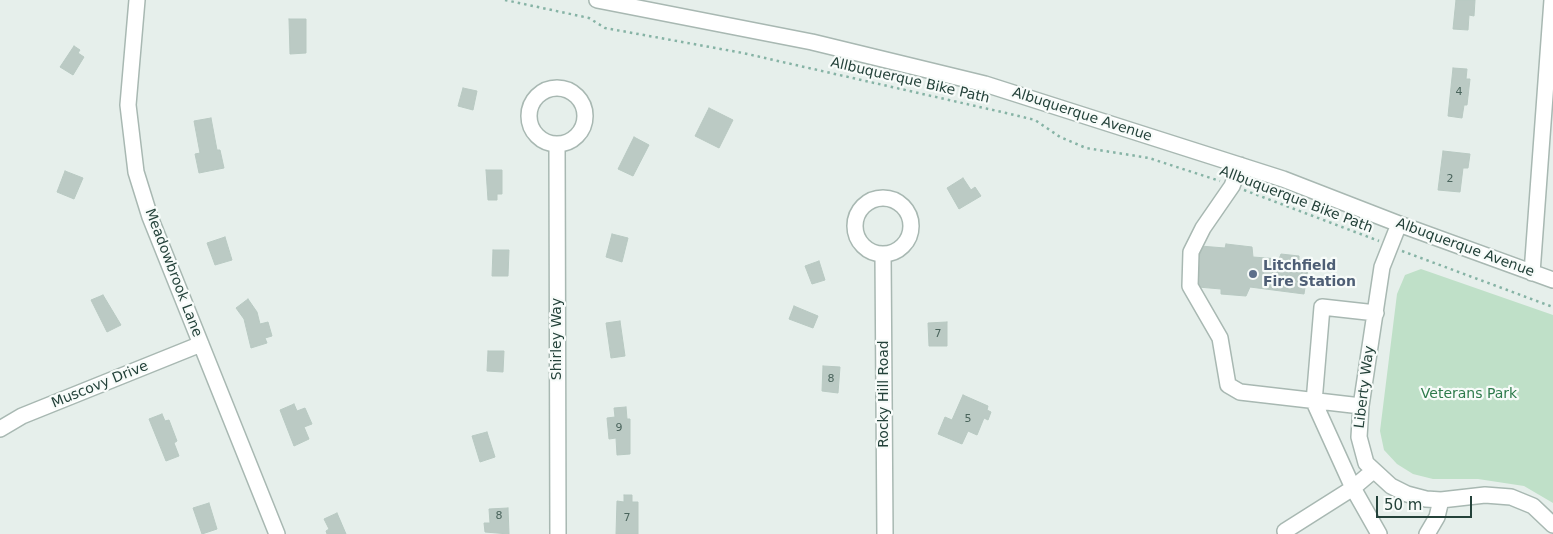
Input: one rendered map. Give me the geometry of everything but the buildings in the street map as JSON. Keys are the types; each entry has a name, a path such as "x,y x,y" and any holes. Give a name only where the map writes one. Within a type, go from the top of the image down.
{"street":[{"name":"Meadowbrook Lane","path":"137,0 128,105 136,172 150,217 276,534"},
{"name":"Albuquerque Avenue","path":"597,0 812,42 985,84 1283,178 1399,224 1553,280"},
{"path":"1532,273 1552,0"},
{"name":"Shirley Way","path":"557,144 558,534"},
{"path":"1240,165 1232,186 1203,228 1191,252 1190,286 1220,338 1228,385 1240,392 1361,406"},
{"name":"Liberty Way","path":"1399,224 1382,267 1361,406 1359,438 1361,452 1366,463 1391,486 1407,494 1426,499 1440,500 1485,495 1511,497 1533,506 1553,525"},
{"name":"Rocky Hill Road","path":"883,254 884,534"},
{"path":"1376,313 1322,308 1314,402 1353,488 1380,534"},
{"name":"Muscovy Drive","path":"0,428 22,416 200,344"},
{"path":"1285,531 1353,488 1373,471"},
{"path":"1427,534 1437,517 1440,500"}],"path":[{"name":"Allbuquerque Bike Path","path":"505,0 589,18 605,28 743,53 1035,120 1060,138 1086,148 1149,158 1232,186 1390,245 1424,261 1553,307"}],"green space":[{"name":"Veterans Park","path":"1421,269 1553,315 1553,503 1524,486 1478,479 1433,479 1413,474 1397,464 1384,450 1380,431 1397,294 1405,275"}],"place":[{"name":"Litchfield Fire Station","path":"1253,274"}]}
